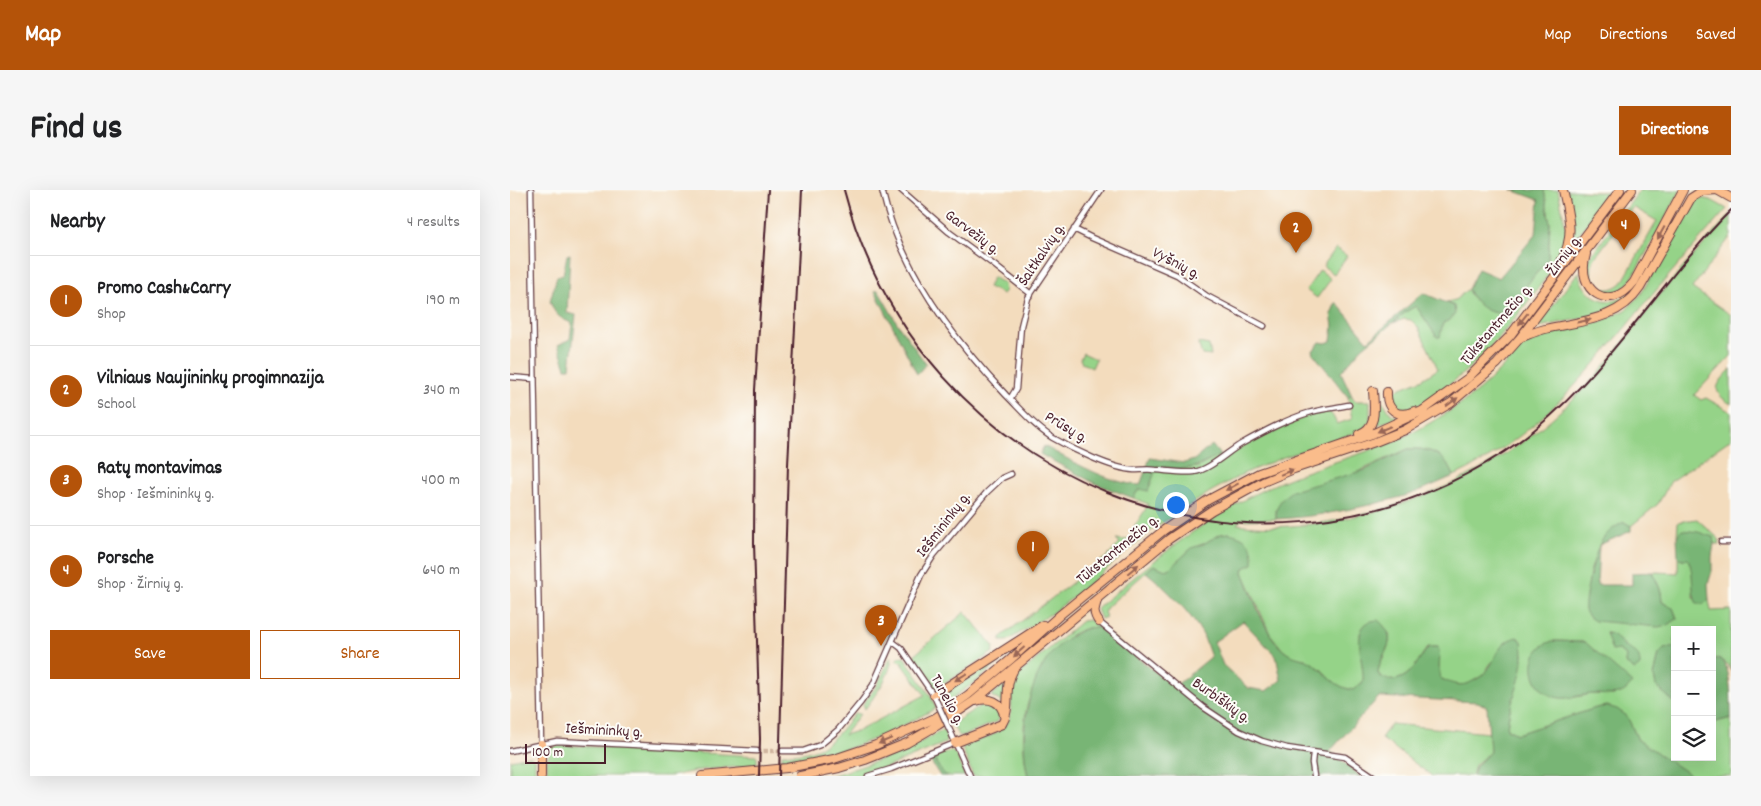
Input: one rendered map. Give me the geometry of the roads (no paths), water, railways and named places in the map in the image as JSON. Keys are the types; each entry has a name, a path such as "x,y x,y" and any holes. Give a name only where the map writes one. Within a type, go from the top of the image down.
{"main road":[{"path":"1553,280 1567,252 1571,229 1563,190"},
{"name":"Žirnių g.","path":"1553,280 1620,190"},
{"name":"Žirnių g.","path":"1520,338 1632,190"},
{"path":"1587,250 1583,270 1589,288 1608,297 1621,295 1634,282 1683,190"},
{"path":"1520,338 1542,330 1603,317 1622,308 1635,296 1640,288 1690,198 1702,191 1718,190 1731,198"},
{"name":"Tūkstantmečio g.","path":"702,776 767,771 812,764 858,752 903,734 935,718 968,695 1061,614 1164,530 1208,500 1259,474 1402,421 1440,399 1468,378 1489,358 1553,280"},
{"name":"Tūkstantmečio g.","path":"800,776 838,768 894,748 938,725 974,702 1169,539 1212,510 1294,469 1383,439 1427,418 1451,403 1474,385 1497,364 1520,338"},
{"path":"1340,445 1351,437 1367,431 1371,426 1374,412 1373,391"},
{"path":"1387,392 1387,400 1390,407 1402,414 1409,413 1440,399"},
{"path":"1098,599 1094,609 1094,616 1099,622"},
{"path":"934,696 1061,614"},
{"path":"1075,618 1090,618 1099,622"},
{"path":"956,744 999,726 1004,721 1008,711 1008,683 1012,672 1017,666"},
{"path":"974,702 988,699 997,702 1003,710 1004,721"},
{"path":"541,744 541,776"}],"street":[{"path":"531,190 541,744"},
{"name":"Prūsų g.","path":"882,190 891,225 918,281 965,347 989,377 1039,428 1054,438 1094,458 1133,470 1151,469 1182,472 1200,470 1241,444 1306,414 1348,405"},
{"name":"Garvežių g.","path":"901,190 949,232 1031,294"},
{"name":"Šaltkalvių g.","path":"1010,399 1016,389 1021,326 1031,294 1101,190"},
{"name":"Vyšnių g.","path":"1074,229 1176,275 1207,296 1264,326"},
{"path":"510,377 534,379"},
{"name":"Iešmininkų g.","path":"782,752 810,750 829,739 868,693 893,642 921,575 934,555 986,492 1002,478 1011,474"},
{"path":"1721,542 1731,542"},
{"name":"Burbiškių g.","path":"1099,622 1222,721 1239,731 1262,741 1345,757 1373,776"},
{"name":"Tunelio g.","path":"893,642 901,648 934,696 970,776"},
{"name":"Iešmininkų g.","path":"510,751 557,741 757,751"},
{"path":"868,776 956,744"},
{"path":"1313,752 1314,776"}],"tunnel":[{"path":"757,751 782,751"}],"railway":[{"path":"759,776 760,739 754,543 755,390 768,190"},
{"path":"779,776 788,465 802,190"},
{"path":"844,190 884,291 943,377 1019,444 1107,492 1204,519 1304,522 1406,500 1504,452 1538,427 1597,369 1676,272 1731,210"}],"place":[{"name":"Porsche","path":"1624,250"},
{"name":"Vilniaus Naujininkų progimnazija","path":"1296,253"},
{"name":"Promo Cash&Carry","path":"1033,572"},
{"name":"Ratų montavimas","path":"881,646"}]}
